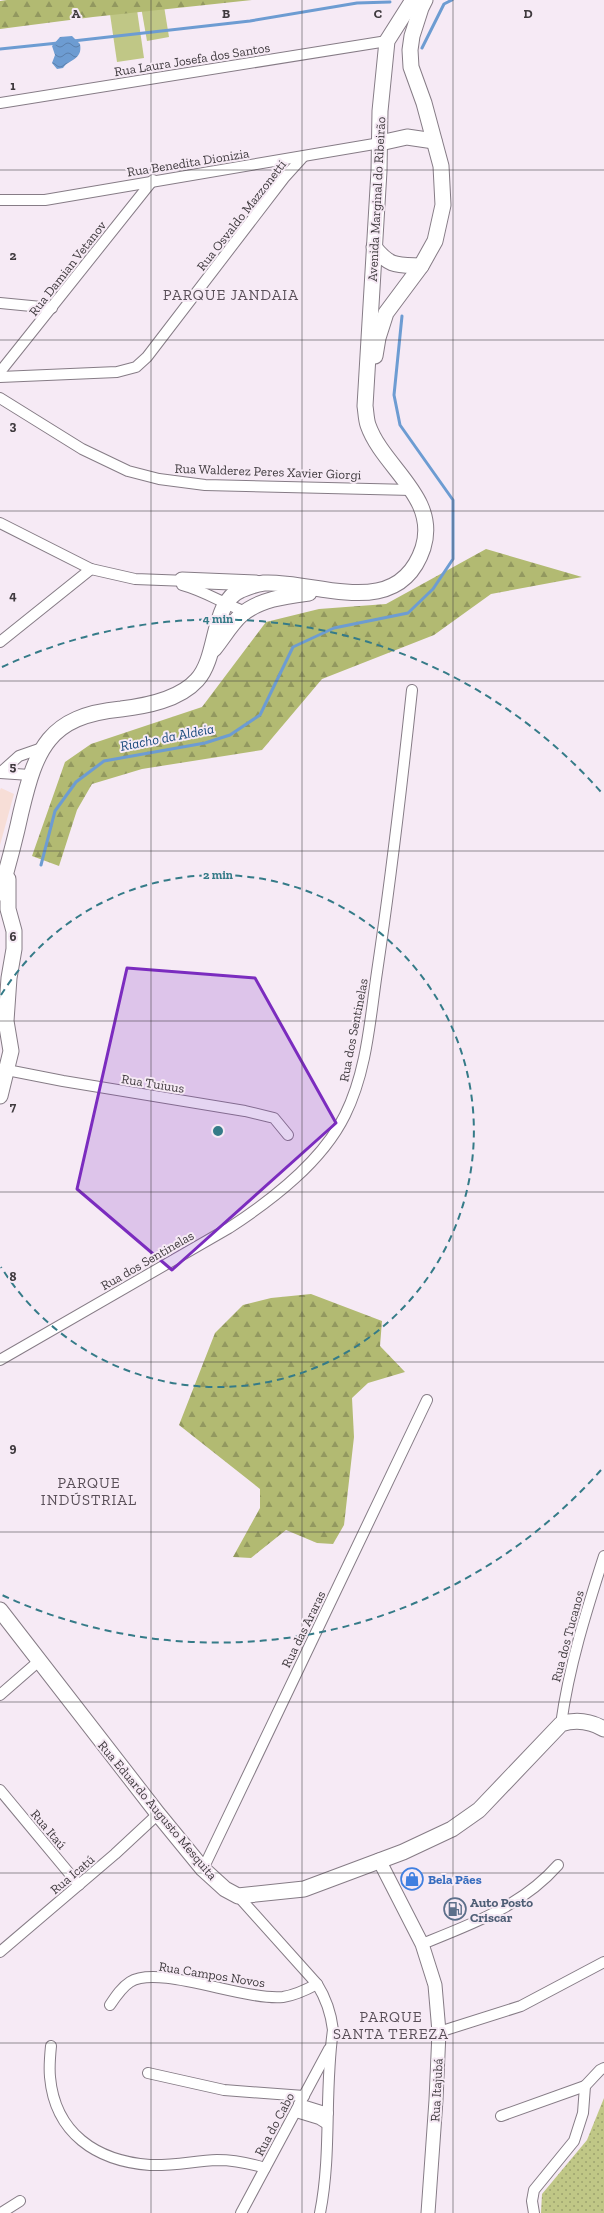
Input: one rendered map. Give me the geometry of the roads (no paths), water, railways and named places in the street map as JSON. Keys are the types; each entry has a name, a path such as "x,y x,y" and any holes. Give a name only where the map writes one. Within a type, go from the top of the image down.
{"main road":[{"name":"Avenida Marginal do Ribeirão","path":"0,893 30,775 42,748 57,731 79,718 101,711 138,707 159,702 179,693 196,682 204,672 212,652 225,604 240,590 263,583 329,591 371,592 391,586 404,577 418,560 423,547 426,526 423,512 412,490 384,451 369,426 365,406 380,144 380,111 387,41 413,0"},
{"name":"Avenida Marginal do Ribeirão","path":"365,406 378,338 386,313 421,266 435,241 443,205 441,166 424,102 411,67 410,50 412,36 425,0"},
{"path":"380,144 406,137 434,141"},
{"path":"374,247 382,256 395,265 421,266"},
{"path":"182,580 263,583"},
{"name":"Avenida Marginal do Ribeirão","path":"212,652 246,612 278,598 329,591"},
{"name":"Avenida Marginal do Ribeirão","path":"0,1096 11,1051 6,1022 9,978 14,949 14,931 8,909 8,864"},
{"path":"0,1039 11,1051"},
{"name":"Rua Eduardo Augusto Mesquita","path":"0,1610 158,1814 204,1869 225,1889 238,1896"},
{"path":"238,1896 304,1889 403,1852 452,1829 479,1810 561,1724 571,1721 583,1721 604,1729"}],"street":[{"name":"Rua Laura Josefa dos Santos","path":"0,104 387,41"},
{"name":"Rua Benedita Dionizia","path":"0,200 45,200 153,180 380,144"},
{"name":"Rua Osvaldo Mazzonetti","path":"0,377 117,372 136,367 147,357 284,178 303,157"},
{"name":"Rua Damian Vetanov","path":"0,372 153,180"},
{"path":"0,303 52,308"},
{"name":"Rua Walderez Peres Xavier Giorgi","path":"0,398 82,449 128,471 159,479 205,485 412,490"},
{"path":"0,523 91,569 135,579 182,580 240,590"},
{"path":"0,642 91,569"},
{"path":"164,580 208,593 225,604 246,612"},
{"name":"Rua dos Sentinelas","path":"0,1360 229,1228 256,1210 284,1188 309,1164 344,1117 354,1094 367,1041 389,890 412,690"},
{"path":"30,775 0,773 19,756 42,748"},
{"name":"Rua Tuiuus","path":"7,1070 63,1081 245,1111 274,1118 288,1135"},
{"name":"Rua das Araras","path":"204,1869 427,1400"},
{"name":"Rua dos Tucanos","path":"561,1724 566,1688 575,1650 604,1556"},
{"path":"0,1695 38,1661"},
{"name":"Rua Itaú","path":"0,1790 79,1885"},
{"name":"Rua Icatú","path":"0,1952 115,1854 158,1814"},
{"name":"Rua Itajubá","path":"379,1860 422,1944 435,1985 439,2032 428,2213"},
{"path":"422,1944 481,1920 509,1906 545,1880 558,1865"},
{"path":"238,1896 318,1984 326,1999 331,2014 332,2030 324,2191 320,2213"},
{"path":"439,2032 521,2006 604,1962"},
{"name":"Rua Campos Novos","path":"110,2005 119,1991 131,1981 143,1977 158,1976 240,1993 282,1997 302,1992 318,1984"},
{"path":"51,2046 50,2076 57,2108 67,2126 79,2139 91,2148 108,2156 150,2165 236,2161 265,2168"},
{"name":"Rua do Cabo","path":"241,2213 330,2047"},
{"path":"501,2116 585,2086 600,2070 604,2068"},
{"path":"148,2073 224,2090 300,2104 328,2113"},
{"path":"534,2213 532,2201 534,2190 574,2141 579,2129 583,2113 585,2086"},
{"path":"300,2104 327,2124"},
{"path":"1,2213 20,2201"}],"water":[{"path":"72,36 80,44 78,56 63,68 57,69 52,63 55,55 52,46 60,37"}],"waterway":[{"name":"Riacho da Aldeia","path":"422,48 444,4 452,0"},
{"path":"73,41 250,21 357,3 390,2"},
{"path":"0,49 58,43"},
{"name":"Riacho da Aldeia","path":"41,865 55,811 76,782 104,761 205,743 230,735 260,715 293,647 334,628 408,613 433,589 453,559 453,500 400,425 394,395 402,316"}],"place":[{"name":"Bela Pães","path":"412,1879"},
{"name":"Auto Posto Criscar","path":"455,1909"}],"district":[{"name":"PARQUE JANDAIA","path":"231,295"},
{"name":"PARQUE INDÚSTRIAL","path":"89,1492"},
{"name":"PARQUE SANTA TEREZA","path":"391,2026"}]}
